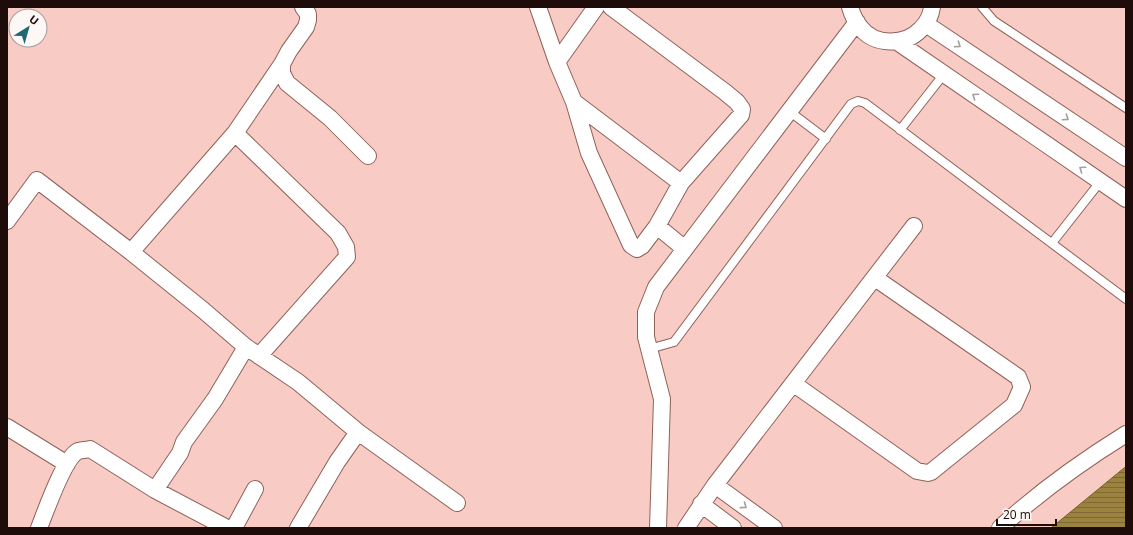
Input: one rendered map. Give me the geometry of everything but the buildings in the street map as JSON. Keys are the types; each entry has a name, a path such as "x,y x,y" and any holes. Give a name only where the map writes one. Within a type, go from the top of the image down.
{"street":[{"path":"131,252 235,133 306,27 308,14 303,7"},
{"path":"538,7 557,62 574,102 589,153 631,244 637,249 642,246 657,226 681,183 741,115 742,108 725,92 611,7"},
{"path":"557,62 596,7"},
{"path":"850,7 853,17 860,28 870,36 883,41 896,41 908,38 918,32 926,24 932,12 932,7"},
{"path":"658,528 662,399 646,336 646,312 656,287 857,22"},
{"path":"926,24 1126,158"},
{"path":"896,41 1126,199"},
{"path":"282,64 282,73 287,83 330,118 368,156"},
{"path":"574,102 681,183"},
{"path":"235,133 338,233 346,247 346,257 343,262 259,356"},
{"path":"7,221 37,180 131,252 246,347 298,382 358,432 457,503"},
{"path":"657,226 685,249"},
{"path":"686,528 715,485 914,226"},
{"path":"794,384 916,471 928,473 1014,406 1022,386 1018,377 875,278"},
{"path":"155,490 180,454 184,442 215,399 246,347"},
{"path":"7,427 67,464"},
{"path":"298,528 337,462 358,432"},
{"path":"1000,528 1023,507 1088,458 1126,434"},
{"path":"39,528 55,487 67,464 77,451 90,449 155,490 227,528"},
{"path":"715,485 774,528"},
{"path":"234,528 255,489"},
{"path":"701,504 733,528"}],"lane":[{"path":"982,7 994,21 1126,108"},
{"path":"900,130 944,74"},
{"path":"650,349 674,342 851,104 858,101 865,103 1126,299"},
{"path":"790,111 826,139"},
{"path":"1052,243 1100,182"}],"shaded area":[{"path":"1126,467 1126,528 1051,528 1124,468"}]}
